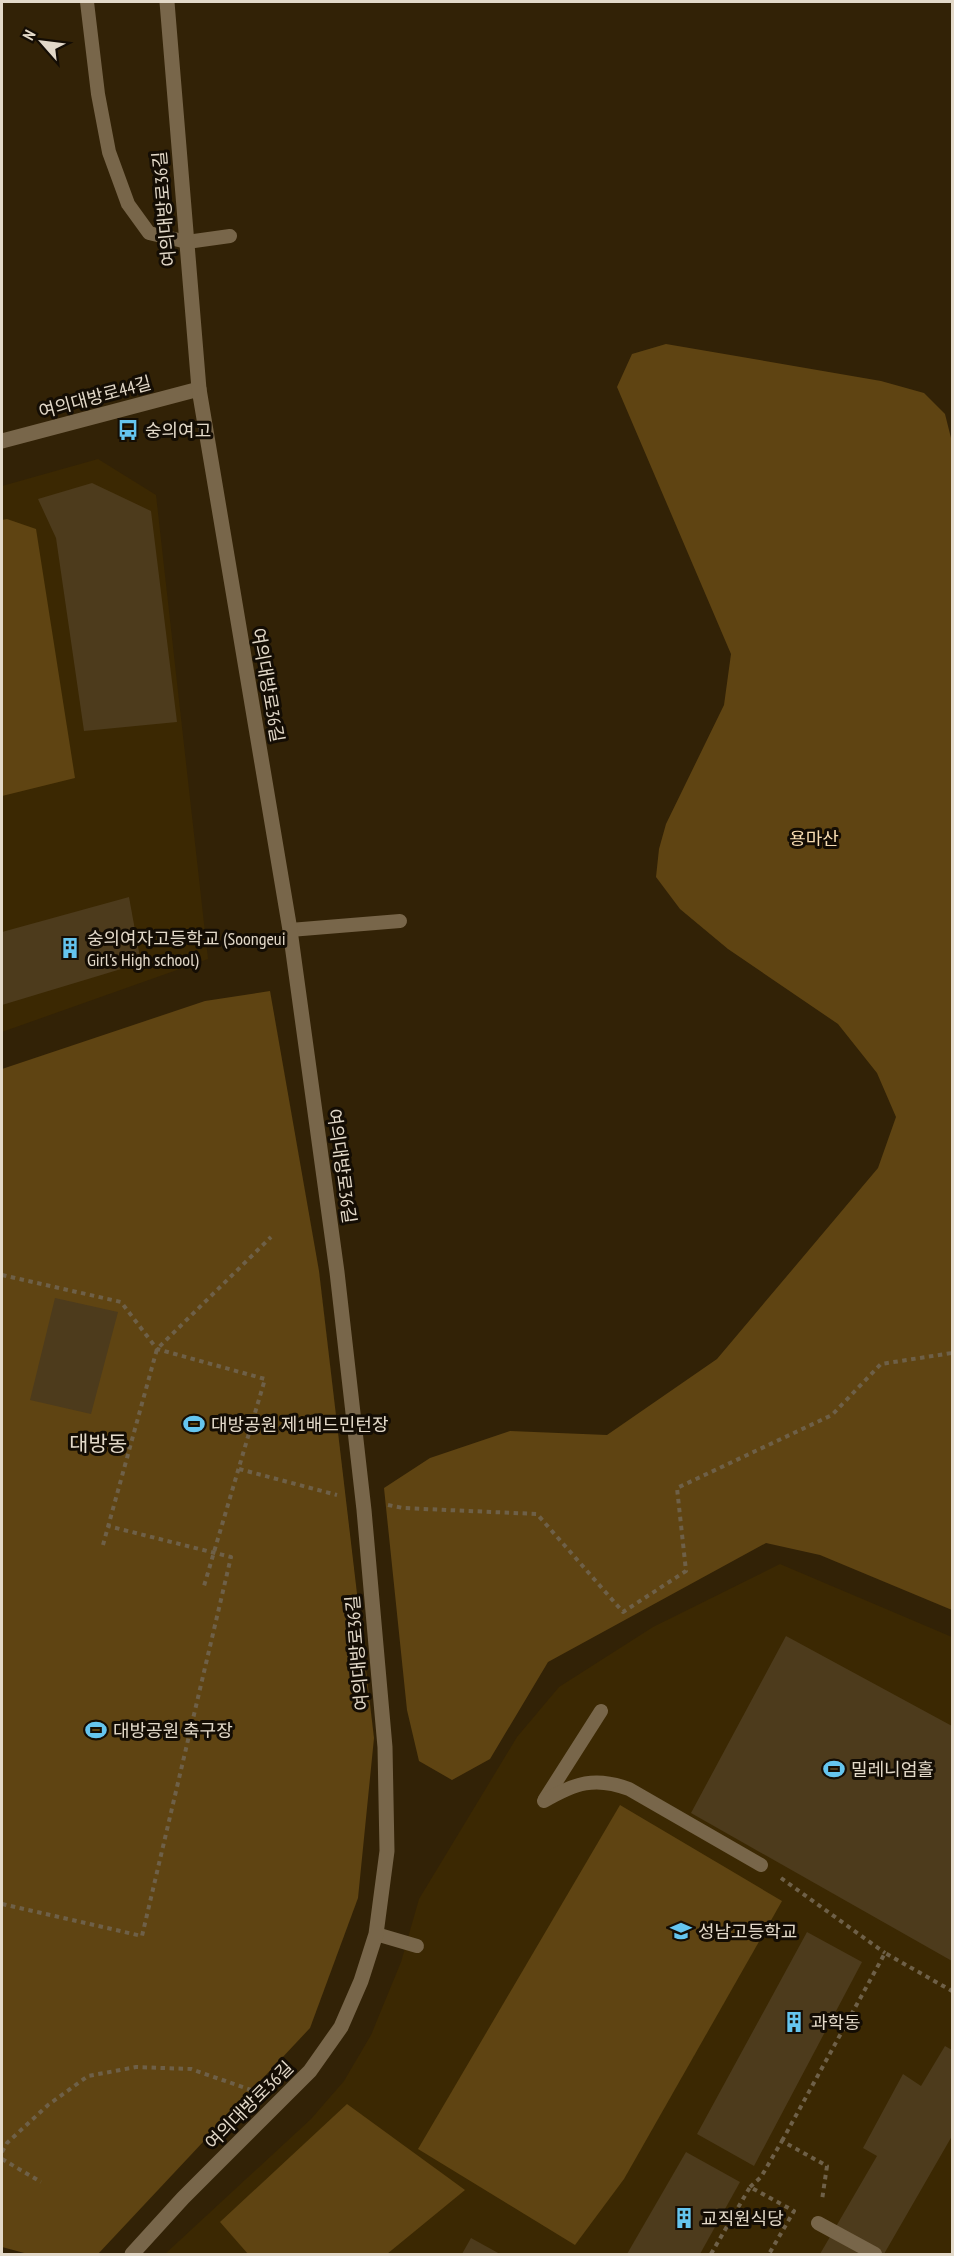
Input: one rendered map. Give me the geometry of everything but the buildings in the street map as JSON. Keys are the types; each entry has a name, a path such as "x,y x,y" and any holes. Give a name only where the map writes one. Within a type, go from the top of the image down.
{"street":[{"name":"여의대방로36길","path":"132,2254 183,2198 310,2071 340,2027 361,1982 376,1934 387,1851 385,1747 364,1510 337,1272 290,930 199,388 167,2"},
{"name":"여의대방로44길","path":"2,441 199,388"}],"lane":[{"path":"87,2 98,94 109,152 128,204 149,232 187,242 230,236"},
{"path":"290,930 400,921"},
{"path":"601,1711 544,1801 564,1789 586,1783 609,1782 629,1790 761,1865"},
{"path":"376,1934 417,1946"},
{"path":"818,2223 875,2254"}],"path":[{"path":"103,1545 157,1348 271,1237"},
{"path":"2,1275 121,1302 157,1348 265,1379 204,1586"},
{"path":"403,1508 537,1514 623,1612 686,1571 677,1488 832,1415 881,1364 952,1353"},
{"path":"239,1469 318,1491"},
{"path":"2,1904 142,1936 231,1557 108,1526"},
{"path":"797,1888 885,1953 952,1991"},
{"path":"711,2254 750,2187 761,2177 782,2141 885,1953"},
{"path":"2,2152 7,2143 48,2105 88,2076 136,2067 191,2069 251,2091"},
{"path":"750,2187 818,2223 827,2166 782,2141"},
{"path":"2,2158 41,2182"},
{"path":"770,2254 794,2211"}],"shaded area":[{"path":"98,459 156,495 208,959 2,1032 2,486"},
{"name":"성남고등학교","path":"780,1564 952,1637 952,2254 165,2254 311,2119 344,2081 371,2035 401,1962 419,1899 517,1737 559,1687 653,1627"}],"green space":[{"name":"용마산","path":"666,344 881,381 924,393 945,414 952,442 952,1610 820,1555 766,1543 548,1662 490,1759 452,1780 419,1761 407,1710 384,1488 430,1458 510,1431 607,1435 717,1359 878,1168 896,1117 877,1073 838,1024 728,949 680,909 656,877 659,849 666,824 724,705 731,654 617,387 632,354"},
{"path":"7,519 36,529 75,778 2,796 2,520"},
{"path":"270,991 319,1271 374,1738 358,1898 310,2028 98,2254 28,2254 2,2247 2,1069 205,1001"},
{"path":"620,1805 782,1901 624,2179 575,2245 418,2149"},
{"path":"347,2104 465,2190 387,2254 248,2254 220,2222"}],"place":[{"name":"숭의여고","path":"128,430"},
{"name":"숭의여자고등학교 (Soongeui Girl's High school)","path":"70,948"},
{"name":"대방공원 제1배드민턴장","path":"194,1424"},
{"name":"대방공원 축구장","path":"96,1730"},
{"name":"밀레니엄홀","path":"834,1769"},
{"name":"성남고등학교","path":"681,1931"},
{"name":"과학동","path":"794,2022"},
{"name":"교직원식당","path":"684,2218"}],"district":[{"name":"대방동","path":"98,1443"}]}
